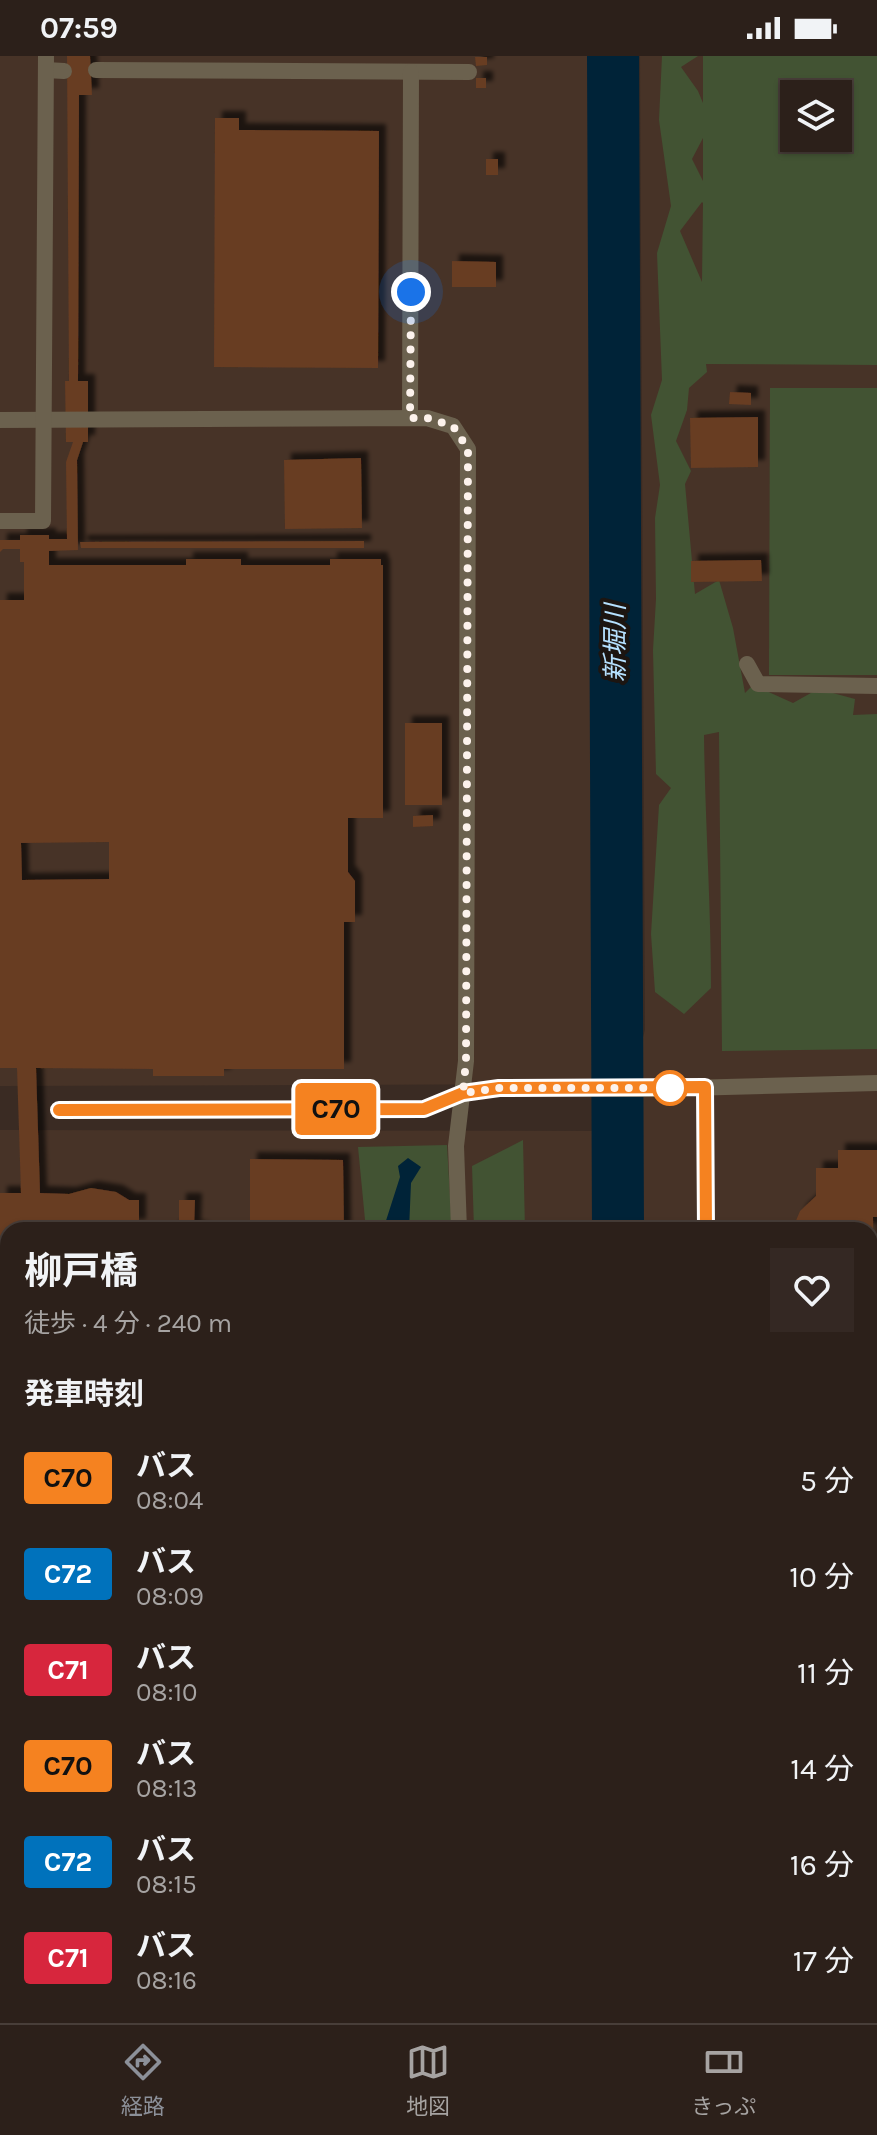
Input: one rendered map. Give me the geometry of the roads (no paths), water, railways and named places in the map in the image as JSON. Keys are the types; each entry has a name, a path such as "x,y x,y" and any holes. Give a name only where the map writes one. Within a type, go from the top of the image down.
{"lane":[{"path":"0,521 43,521 46,63 64,71"},
{"path":"96,70 364,64 411,72 469,72"},
{"path":"410,418 411,72"},
{"path":"0,420 427,418 453,426 468,449 466,1061 456,1146 459,1222"},
{"path":"747,664 758,684 877,686"},
{"path":"59,1110 424,1109 463,1093 499,1088 649,1089 877,1083"},
{"path":"705,1087 706,1222"}],"water":[{"path":"408,1158 421,1167 411,1183 409,1222 386,1222 400,1177 398,1166"}],"waterway":[{"name":"新堀川","path":"613,56 618,1222"}]}
